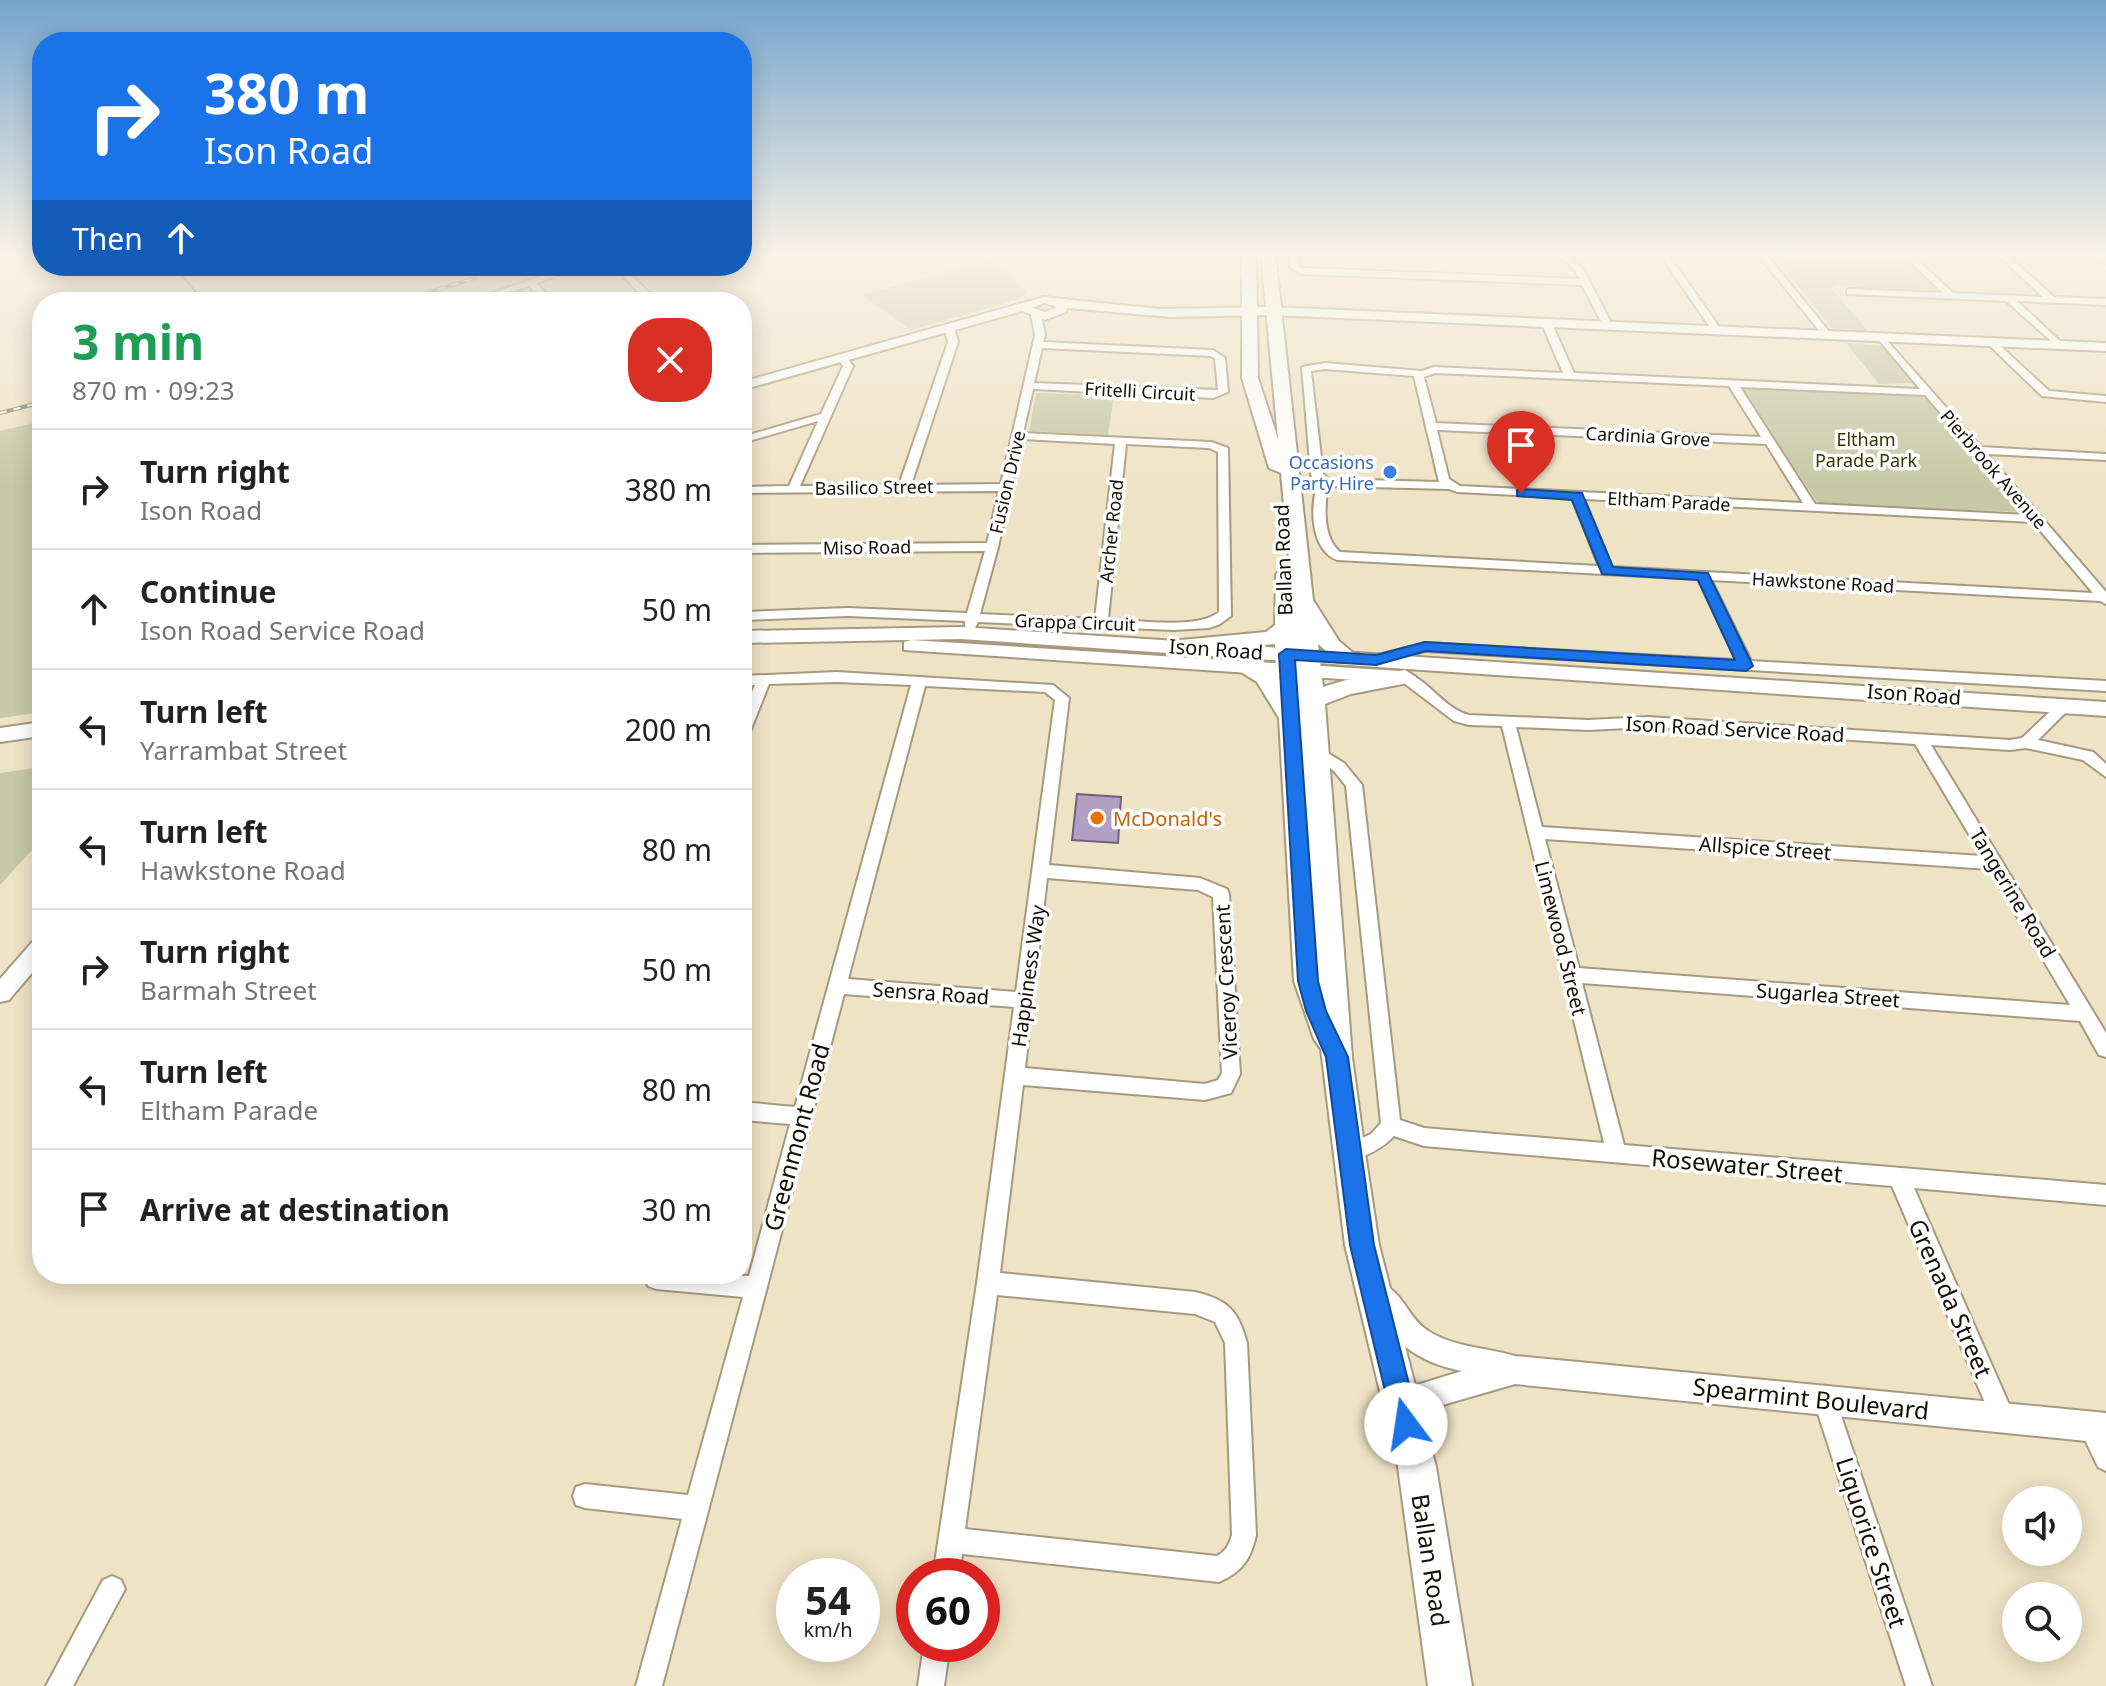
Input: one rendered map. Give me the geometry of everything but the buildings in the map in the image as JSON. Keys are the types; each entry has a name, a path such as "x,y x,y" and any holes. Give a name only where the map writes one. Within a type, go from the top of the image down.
{"main road":[{"name":"Ballan Road","path":"1249,332 1250,378 1279,474 1287,581 1285,628 1313,700 1337,1057 1349,1153 1368,1269 1417,1467 1450,1686"},
{"name":"Ballan Road","path":"1274,332 1292,471 1303,595 1291,727 1308,981 1316,1011 1337,1057"},
{"path":"1303,595 1330,645 1348,658"},
{"path":"969,626 968,645 979,651"},
{"name":"Ison Road","path":"752,637 969,626 1181,647 1405,677 1564,685 1721,681"},
{"path":"1181,647 1272,638 1285,628"},
{"name":"Ison Road","path":"752,637 1246,668 1348,658 2106,709"},
{"path":"1246,668 1261,673 1270,682 1291,727"},
{"path":"1313,700 1346,687 1405,677"},
{"path":"0,735 32,730"}],"street":[{"path":"752,383 933,332"},
{"path":"904,487 953,342 950,332"},
{"name":"Fusion Drive","path":"969,626 992,547 1040,332"},
{"path":"1550,332 1570,376"},
{"path":"1732,332 2106,347"},
{"path":"1825,332 1828,336"},
{"path":"2045,332 2059,345"},
{"name":"Pierbrook Avenue","path":"1882,338 2105,599"},
{"path":"1992,343 2039,389 2050,395 2106,399"},
{"name":"Fritelli Circuit","path":"1028,386 1213,395 1223,392 1224,373 1219,356 1213,353 1038,345"},
{"path":"793,489 848,366 842,358"},
{"path":"1324,482 1316,471 1306,369 1355,367 1419,373 1434,370 1928,392"},
{"path":"1419,373 1444,481 1449,486"},
{"path":"1733,384 1811,507"},
{"path":"2050,395 2048,400 2057,410"},
{"path":"752,437 828,415"},
{"name":"Cardinia Grove","path":"1431,426 1770,441"},
{"name":"Grappa Circuit","path":"752,616 848,612 969,626 1101,621 1200,624 1215,622 1226,613 1224,450 1211,445 1017,436"},
{"name":"Archer Road","path":"1101,621 1121,441"},
{"path":"1977,450 2106,457"},
{"name":"Eltham Parade","path":"1324,482 1449,486 1471,491 2036,519"},
{"name":"Hawkstone Road","path":"1324,482 1320,493 1324,544 1332,555 2105,599"},
{"name":"Basilico Street","path":"752,490 1005,487"},
{"path":"1577,496 1607,571"},
{"name":"Miso Road","path":"752,549 992,547"},
{"path":"1703,576 1746,666"},
{"path":"1376,660 1425,647 2106,686"},
{"name":"Happiness Way","path":"752,681 837,677 1048,688 1060,694 1063,707 988,1283 948,1558"},
{"name":"Ison Road Service Road","path":"1405,677 1424,687 1458,719 1648,722 2026,743 2088,756 2106,772"},
{"path":"752,709 764,680"},
{"name":"Greenmont Road","path":"649,1686 919,681"},
{"path":"2026,743 2065,705"},
{"name":"Limewood Street","path":"1508,722 1616,1153"},
{"name":"Tangerine Road","path":"1919,738 2106,1049"},
{"path":"1316,751 1339,767 1354,785 1391,1126 1378,1140 1349,1153"},
{"name":"Allspice Street","path":"1535,832 1994,863"},
{"name":"Viceroy Crescent","path":"1015,1076 1205,1092 1224,1087 1231,1074 1221,894 1200,884 1042,871"},
{"path":"1,993 32,967"},
{"name":"Sugarlea Street","path":"1571,975 2086,1014"},
{"name":"Sensra Road","path":"837,986 1024,1000"},
{"path":"752,1112 802,1116"},
{"name":"Rosewater Street","path":"1391,1126 1424,1137 2106,1195"},
{"name":"Grenada Street","path":"1899,1178 2003,1418"},
{"name":"Spearmint Boulevard","path":"1368,1269 1390,1309 1420,1345 1441,1354 1492,1362 1515,1370 1824,1398 2099,1428"},
{"path":"951,1540 1219,1569 1232,1563 1241,1552 1244,1535 1236,1343 1232,1325 1220,1309 1195,1303 988,1283"},
{"path":"722,1284 755,1287"},
{"name":"Spearmint Boulevard","path":"1401,1403 1515,1370"},
{"name":"Liquorice Street","path":"1824,1398 1919,1686"},
{"path":"2099,1428 2106,1459"},
{"path":"585,1496 696,1508"},
{"path":"59,1686 112,1589"},
{"path":"931,1686 934,1662"}],"green space":[{"path":"1846,343 1883,346 1915,383 1879,384"},
{"name":"Eltham Parade Park","path":"1747,387 1924,397 2022,512 1817,502 1743,391"},
{"path":"1036,393 1114,396 1108,435 1029,431"},
{"path":"32,423 32,713 0,718 0,431"},
{"path":"32,768 32,850 0,885 0,773"}],"railway":[{"path":"0,413 32,405"}],"place":[{"name":"Occasions Party Hire","path":"1390,472"},
{"name":"McDonald's","path":"1097,818"}],"route":[{"path":"1406,1424 1362,1245 1337,1057 1316,1011 1308,981 1286,654 1376,660 1425,647 1746,666 1703,576 1607,571 1577,496 1521,493"}]}
